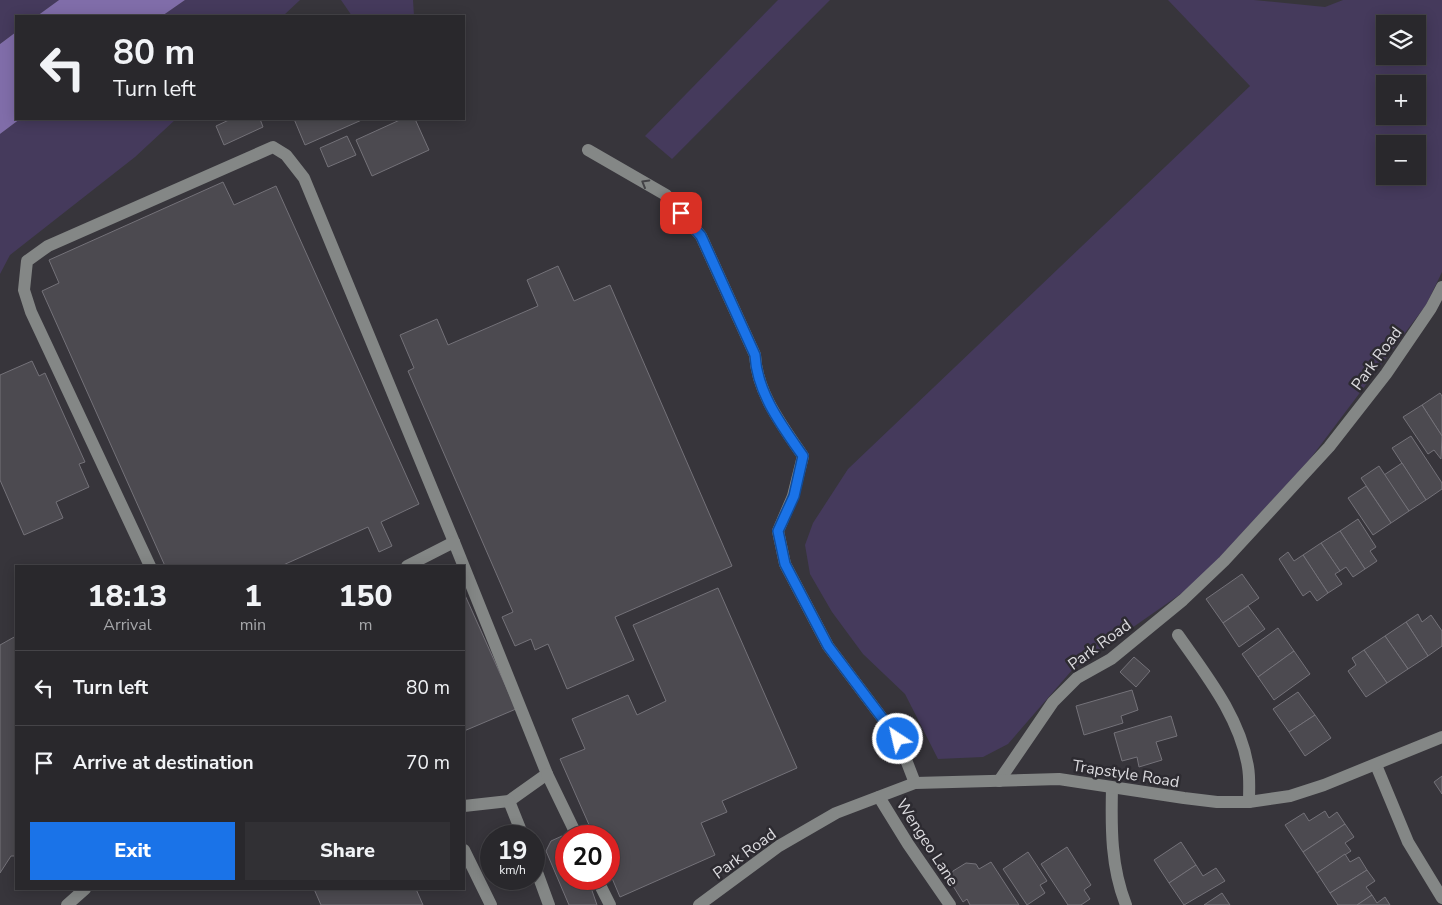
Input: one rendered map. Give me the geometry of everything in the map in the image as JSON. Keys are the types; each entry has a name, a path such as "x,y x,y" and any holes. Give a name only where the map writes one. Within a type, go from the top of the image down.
{"street":[{"path":"150,565 31,312 24,290 27,261 48,246 272,147 286,155 304,178 463,565"},
{"path":"588,150 666,195 701,236 755,355 755,370 774,414 803,456 794,496 778,531 785,564 828,646 898,739 915,783"},
{"name":"Park Road","path":"699,905 780,846 836,813 915,783 999,781 1053,702 1077,678 1111,659 1183,600 1236,548 1329,447 1386,374 1431,308 1442,287"},
{"path":"409,565 454,542"},
{"path":"465,569 547,774 572,825"},
{"path":"1178,635 1212,683 1236,729 1248,767 1249,802"},
{"name":"Trapstyle Road","path":"999,781 1059,779 1218,802 1249,802 1298,793 1442,737"},
{"path":"1376,764 1408,842 1442,898"},
{"path":"465,806 509,800 547,774"},
{"path":"1112,788 1112,848 1116,873 1126,905"},
{"name":"Wengeo Lane","path":"878,797 950,905"},
{"path":"509,800 519,825"},
{"path":"465,852 491,905"},
{"path":"67,905 84,890"},
{"path":"544,890 549,905"},
{"path":"602,890 610,905"}],"shaded area":[{"path":"0,0 59,0 38,15 15,15 15,33 0,44"},
{"path":"59,0 185,0 163,15 38,15"},
{"path":"185,0 300,0 284,15 163,15"},
{"path":"341,0 413,0 414,15 351,15"},
{"path":"778,0 830,0 672,159 645,136"},
{"path":"1168,0 1254,0 1325,7 1343,0 1442,0 1442,272 1426,305 1310,459 1195,584 1073,669 1008,744 983,757 938,759 905,694 863,654 832,612 810,574 805,545 813,523 848,469 1250,86"},
{"path":"15,33 15,120 19,120 0,134 0,44"},
{"path":"19,120 175,120 135,157 10,255 0,274 0,134"}],"building":[{"path":"229,120 260,120 263,127 224,145 216,126"},
{"path":"294,120 362,120 305,145"},
{"path":"400,120 415,120 429,150 372,176 356,140"},
{"path":"347,136 356,155 328,167 320,148"},
{"path":"223,182 234,205 276,186 419,504 381,522 392,546 379,552 368,527 283,565 165,565 42,291 59,283 49,260"},
{"path":"558,266 574,301 610,285 732,566 615,617 634,660 567,689 548,644 535,650 531,639 515,646 502,617 513,612 408,371 414,368 400,335 437,319 448,345 538,306 527,280"},
{"path":"32,361 39,376 45,373 85,462 79,464 89,487 56,502 63,518 24,535 0,480 0,375"},
{"path":"1440,393 1442,396 1442,436 1422,405"},
{"path":"1422,405 1442,436 1441,459 1434,450 1428,454 1403,417"},
{"path":"1411,436 1442,483 1442,489 1426,500 1392,448"},
{"path":"1402,463 1426,500 1409,511 1384,475"},
{"path":"1379,466 1409,511 1391,523 1361,478"},
{"path":"1366,486 1391,523 1373,535 1348,498"},
{"path":"1358,519 1376,547 1370,551 1377,561 1365,569 1340,531"},
{"path":"1340,531 1365,569 1353,577 1346,567 1340,571 1321,543"},
{"path":"1321,543 1340,571 1335,574 1342,584 1328,593 1303,555"},
{"path":"1288,552 1294,561 1303,555 1328,593 1317,601 1310,591 1303,596 1279,559"},
{"path":"1242,574 1259,598 1223,623 1206,599"},
{"path":"718,588 797,768 722,801 727,812 701,823 715,855 620,897 617,890 620,890 620,825 589,825 560,759 585,749 572,719 628,695 637,715 666,701 633,625"},
{"path":"465,595 516,709 465,731"},
{"path":"1248,606 1265,629 1239,647 1223,623"},
{"path":"1418,614 1422,622 1431,615 1442,631 1442,646 1428,656 1406,622"},
{"path":"1406,622 1428,656 1408,669 1385,636"},
{"path":"1278,628 1294,651 1258,677 1242,654"},
{"path":"1385,636 1408,669 1387,683 1364,650"},
{"path":"15,637 15,856 11,856 0,873 0,645"},
{"path":"1364,650 1387,683 1366,697 1348,671 1356,665 1352,658"},
{"path":"1294,651 1310,674 1274,700 1258,677"},
{"path":"1134,657 1150,671 1136,687 1120,672"},
{"path":"1132,690 1138,710 1121,716 1123,723 1084,735 1076,706"},
{"path":"1298,692 1315,715 1289,732 1273,709"},
{"path":"1315,715 1331,738 1305,756 1289,732"},
{"path":"1171,716 1177,736 1156,742 1162,760 1139,767 1137,757 1122,761 1114,733"},
{"path":"1442,776 1442,794 1434,782"},
{"path":"1325,811 1329,818 1337,812 1345,824 1303,852 1285,825 1304,813 1309,821"},
{"path":"1345,824 1354,837 1345,843 1351,851 1317,873 1303,852"},
{"path":"555,839 555,872 546,851 551,841"},
{"path":"1181,842 1196,865 1169,883 1154,860"},
{"path":"1067,847 1091,885 1084,890 1090,899 1081,905 1068,905 1041,864"},
{"path":"1028,852 1047,881 1040,885 1045,893 1027,905 1003,869"},
{"path":"1345,854 1350,862 1359,857 1367,870 1330,893 1317,873"},
{"path":"991,862 1019,905 970,905 967,899 963,902 950,881 953,871 966,863 976,864 979,869"},
{"path":"1196,865 1203,876 1216,868 1225,881 1184,905 1169,883"},
{"path":"1367,870 1375,881 1366,887 1372,895 1357,905 1338,905 1330,893"},
{"path":"314,890 416,890 423,905 321,905"},
{"path":"563,890 592,890 597,905 569,905"},
{"path":"1222,893 1230,905 1204,905"},
{"path":"1372,895 1377,903 1385,897 1390,905 1357,905"}],"route":[{"path":"681,213 701,236 755,355 755,370 774,414 803,456 794,496 778,531 785,564 828,646 898,739"}]}
